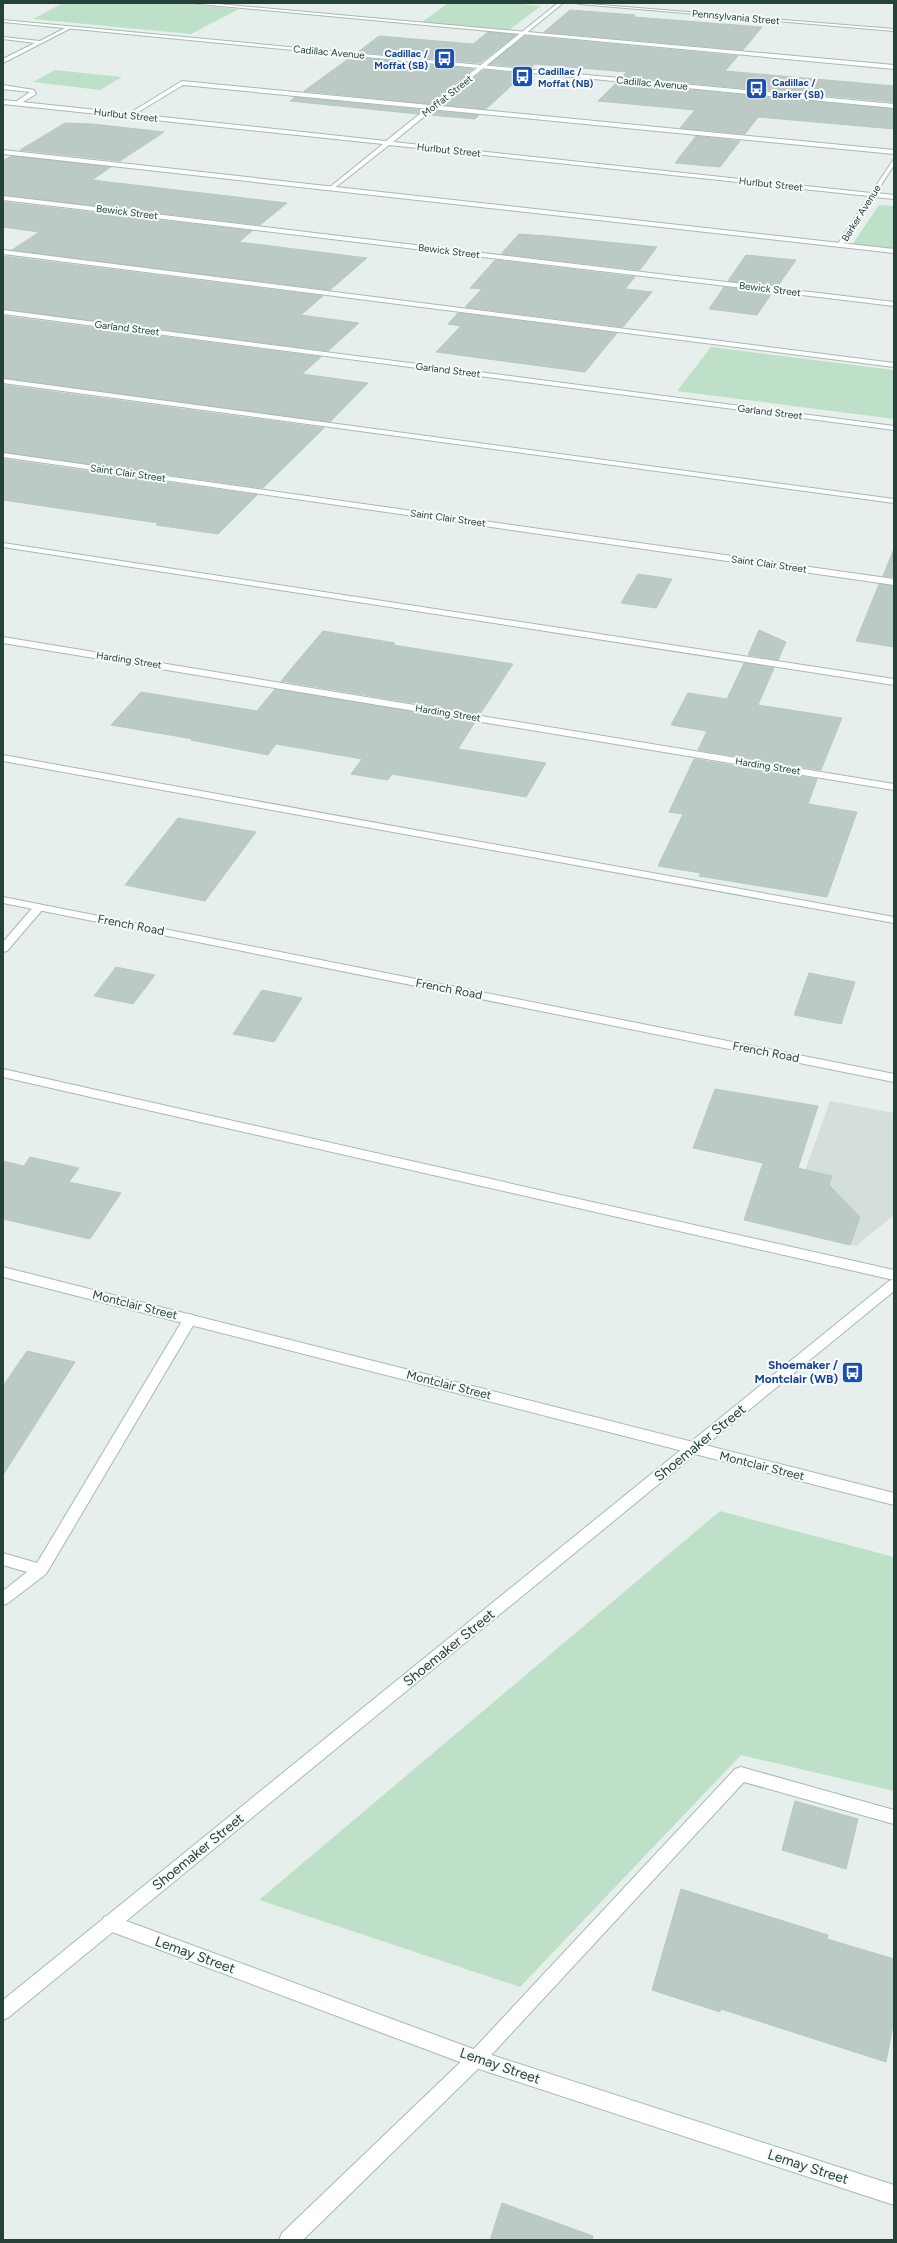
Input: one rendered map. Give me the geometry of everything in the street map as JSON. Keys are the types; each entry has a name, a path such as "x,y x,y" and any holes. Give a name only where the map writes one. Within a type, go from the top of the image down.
{"street":[{"path":"190,3 894,67"},
{"name":"Moffat Street","path":"332,188 484,67 561,3"},
{"name":"Pennsylvania Street","path":"579,3 894,30"},
{"name":"Cadillac Avenue","path":"3,21 894,106"},
{"path":"3,61 69,28"},
{"path":"3,38 40,42"},
{"path":"128,116 182,82 894,152"},
{"path":"3,87 32,91 33,94 16,104"},
{"name":"Hurlbut Street","path":"3,102 894,197"},
{"path":"3,152 894,252"},
{"name":"Barker Avenue","path":"840,245 894,161"},
{"name":"Bewick Street","path":"3,198 894,304"},
{"path":"3,252 894,365"},
{"name":"Garland Street","path":"3,312 894,428"},
{"path":"3,381 894,501"},
{"name":"Saint Clair Street","path":"3,455 894,582"},
{"path":"3,545 894,682"},
{"name":"Harding Street","path":"3,640 894,787"},
{"path":"3,758 894,920"},
{"name":"French Road","path":"3,900 894,1078"},
{"path":"3,949 39,907"},
{"path":"3,1073 894,1275"},
{"name":"Montclair Street","path":"3,1272 894,1498"},
{"name":"Shoemaker Street","path":"3,2011 894,1284"},
{"path":"3,1599 40,1570 190,1319"},
{"path":"3,1559 40,1570"},
{"path":"289,2240 476,2058 741,1774 894,1817"},
{"name":"Lemay Street","path":"110,1923 476,2058 894,2195"}],"shaded area":[{"path":"830,1101 894,1113 894,1215 856,1246 785,1227"}],"green space":[{"path":"63,3 175,3 239,9 191,34 33,19"},
{"path":"448,3 512,3 541,6 509,30 422,22"},
{"path":"55,70 122,77 100,90 33,82"},
{"path":"879,205 894,206 894,249 852,245"},
{"path":"711,347 894,370 894,419 677,391"},
{"path":"720,1511 894,1557 894,1791 741,1755 520,1987 259,1900"}],"building":[{"path":"570,10 635,15 634,17 762,27 743,50 544,32"},
{"path":"488,32 516,35 480,63 358,52 379,36 473,44"},
{"path":"525,36 738,56 725,71 894,86 894,102 622,77 627,72 535,64 530,68 490,64"},
{"path":"351,57 473,69 430,104 304,91"},
{"path":"484,70 524,74 486,109 441,105"},
{"path":"616,83 894,109 894,129 758,117 745,134 680,128 695,110 598,101"},
{"path":"295,97 423,110 418,114 290,101"},
{"path":"434,111 479,115 475,119 429,115"},
{"path":"65,123 92,124 164,132 120,161 20,150"},
{"path":"696,136 740,141 720,167 675,163"},
{"path":"11,156 111,167 92,180 287,203 260,225 3,195 3,161"},
{"path":"3,202 252,231 239,242 367,258 330,290 12,250 39,232 3,227"},
{"path":"519,234 657,247 640,270 501,254"},
{"path":"746,255 796,260 777,287 728,281"},
{"path":"3,256 323,296 301,315 359,323 328,351 3,309"},
{"path":"495,260 635,277 625,289 652,292 623,327 465,307 482,289 470,288"},
{"path":"724,287 772,293 757,315 709,309"},
{"path":"458,313 617,333 585,372 436,352 461,326 448,324"},
{"path":"3,316 321,357 302,374 368,383 330,422 3,378"},
{"path":"3,385 324,428 263,488 3,452"},
{"path":"3,459 257,495 218,534 156,525 158,523 3,500"},
{"path":"893,551 894,577 883,576"},
{"path":"638,574 672,579 656,608 621,603"},
{"path":"879,584 894,586 894,647 856,641"},
{"path":"759,630 786,642 778,660 748,655"},
{"path":"323,631 395,643 393,645 513,664 480,714 281,681"},
{"path":"744,663 774,668 758,705 842,718 821,770 698,750 707,731 671,725 688,693 727,699"},
{"path":"275,689 475,722 458,749 546,763 526,797 392,774 388,780 351,774 362,759 276,744 268,755 191,740 193,739 111,725 141,692 257,711"},
{"path":"694,759 817,779 808,804 857,812 827,897 699,876 701,873 658,866 683,814 669,812"},
{"path":"178,818 256,832 205,901 125,885"},
{"path":"116,967 155,975 133,1004 94,996"},
{"path":"809,973 855,982 841,1024 794,1015"},
{"path":"262,990 302,998 274,1042 233,1034"},
{"path":"715,1089 818,1106 798,1168 832,1176 829,1185 860,1217 850,1245 744,1220 763,1163 693,1148"},
{"path":"30,1157 79,1168 69,1182 121,1193 90,1239 3,1219 3,1161 24,1166"},
{"path":"27,1351 75,1362 3,1475 3,1386"},
{"path":"795,1801 858,1819 846,1869 782,1850"},
{"path":"681,1889 828,1935 827,1939 894,1959 894,2020 886,2062 721,2009 720,2012 652,1990"},
{"path":"502,2203 593,2236 592,2240 490,2240"}],"place":[{"name":"Cadillac / Moffat (SB)","path":"444,59"},
{"name":"Cadillac / Moffat (NB)","path":"522,77"},
{"name":"Cadillac / Barker (SB)","path":"756,88"},
{"name":"Shoemaker / Montclair (WB)","path":"853,1372"}]}
